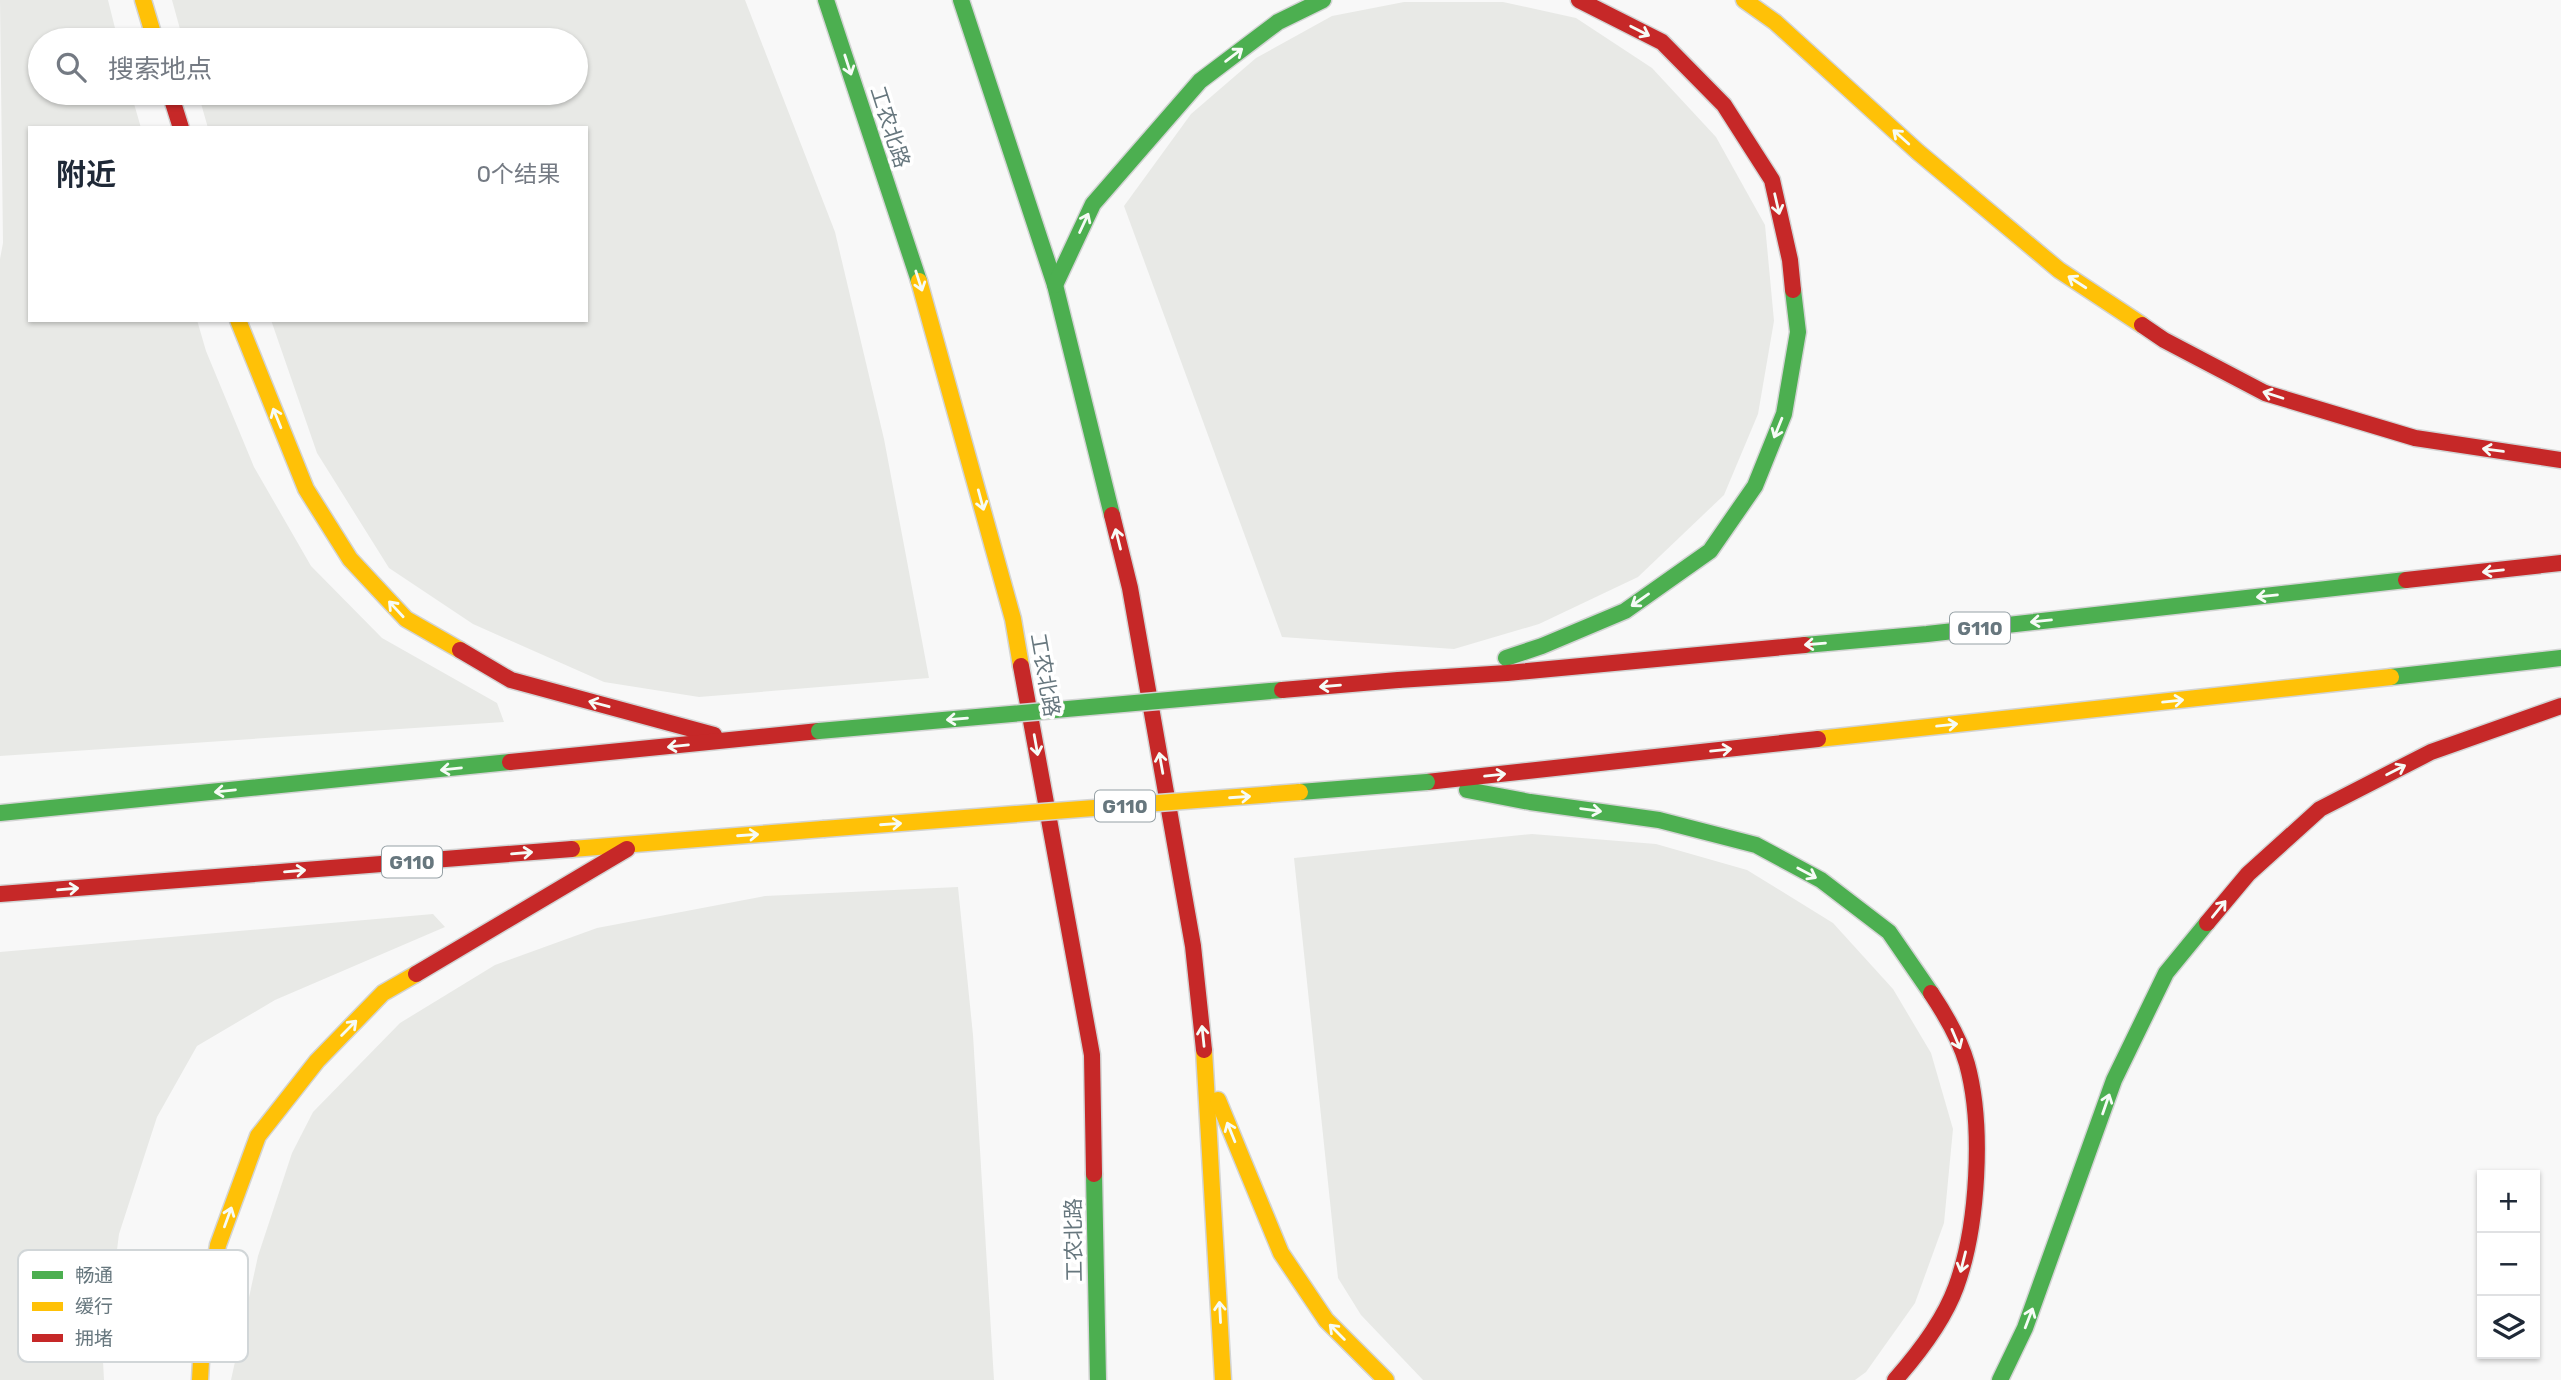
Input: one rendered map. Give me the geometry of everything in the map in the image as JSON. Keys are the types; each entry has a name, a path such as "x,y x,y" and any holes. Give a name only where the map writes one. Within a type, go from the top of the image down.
{"highway":[{"path":"144,0 152,28"},
{"name":"工农北路","path":"826,0 930,315 1013,620 1091,1055 1098,1380"},
{"path":"961,0 1055,285 1130,588 1193,946 1206,1072 1223,1380"},
{"path":"1055,285 1093,204 1200,81 1278,22 1323,0"},
{"path":"1447,677 1542,646 1625,611 1710,551 1755,486 1784,414 1798,332 1790,260 1772,180 1724,105 1662,42 1579,0"},
{"path":"1744,0 1775,22 1918,152 2059,270 2164,340 2265,393 2415,438 2561,460"},
{"path":"174,105 180,126"},
{"path":"239,322 306,489 350,559 406,620 511,680 736,741"},
{"name":"G110","path":"0,813 819,731 1927,634 2561,564"},
{"name":"G110","path":"0,894 1427,782 2561,658"},
{"path":"2000,1380 2025,1328 2114,1080 2166,973 2248,874 2320,808 2431,752 2561,706"},
{"path":"1427,782 1530,802 1659,820 1756,845 1821,880 1889,932 1945,1013 1967,1064 1974,1108 1977,1172 1971,1230 1956,1288 1922,1350 1895,1380"},
{"path":"217,1250 258,1136 317,1061 383,993 635,844"},
{"path":"1206,1072 1281,1253 1325,1320 1386,1380"},
{"path":"200,1380 201,1362"}],"shaded area":[{"path":"0,0 108,0 115,28 28,28 28,105 134,105 140,126 28,126 28,322 198,322 206,351 254,467 311,566 382,638 497,703 504,722 0,756 0,259 3,243"},
{"path":"172,0 745,0 835,232 884,439 929,678 699,697 604,682 473,624 389,568 317,453 272,322 588,322 588,126 207,126 201,105 588,105 588,28 180,28"},
{"path":"1404,2 1503,2 1576,18 1652,68 1716,137 1765,225 1774,321 1758,414 1724,495 1638,577 1539,624 1454,649 1282,637 1124,206 1191,114 1256,58 1332,16"},
{"path":"1532,834 1656,844 1747,870 1833,923 1893,989 1931,1053 1953,1129 1944,1223 1915,1303 1866,1372 1855,1380 1423,1380 1361,1315 1338,1278 1294,858"},
{"path":"958,887 973,1035 994,1380 231,1380 235,1362 248,1362 248,1302 258,1256 292,1153 313,1112 400,1023 495,965 597,928 765,896"},
{"path":"433,914 445,927 275,1000 197,1046 157,1117 119,1234 117,1250 18,1250 18,1362 103,1362 104,1380 0,1380 0,952"}],"traffic: fast":[{"path":"826,0 919,281"},
{"path":"961,0 1055,285 1112,515"},
{"path":"1055,285 1093,204 1200,81 1278,22 1323,0"},
{"path":"1506,658 1625,611 1710,551 1755,486 1784,414 1798,332 1793,290"},
{"path":"1805,645 1927,634 2406,580"},
{"path":"2391,677 2561,658"},
{"path":"819,731 1282,690"},
{"path":"0,813 510,762"},
{"path":"1300,792 1427,782"},
{"path":"1467,790 1530,802 1659,820 1756,845 1821,880 1889,932 1931,993"},
{"path":"2000,1380 2025,1328 2114,1080 2166,973 2207,923"},
{"path":"1094,1174 1098,1380"}],"traffic: slow":[{"path":"143,0 151,28"},
{"path":"1744,0 1775,22 1918,152 2059,270 2142,325"},
{"path":"919,281 1013,619 1021,666"},
{"path":"239,322 306,489 350,559 406,619 460,650"},
{"path":"1818,739 2391,677"},
{"path":"823,829 1300,792"},
{"path":"572,849 823,829"},
{"path":"217,1250 258,1136 317,1061 383,993 416,974"},
{"path":"1204,1050 1223,1380"},
{"path":"1218,1100 1281,1253 1326,1320 1386,1380"},
{"path":"200,1380 201,1362"}],"traffic: jam":[{"path":"1579,0 1662,42 1724,105 1772,180 1790,260 1793,290"},
{"path":"174,105 180,126"},
{"path":"2142,325 2164,340 2265,393 2415,438 2561,460"},
{"path":"1112,515 1130,588 1193,946 1204,1050"},
{"path":"2406,580 2561,563"},
{"path":"1398,680 1507,673 1805,645"},
{"path":"460,650 511,680 714,735"},
{"path":"1021,666 1092,1055 1094,1174"},
{"path":"1282,690 1398,680"},
{"path":"2207,923 2248,874 2320,809 2431,752 2561,706"},
{"path":"510,762 819,731"},
{"path":"1427,782 1818,739"},
{"path":"0,894 572,849"},
{"path":"416,974 627,849"},
{"path":"1895,1380 1930,1336 1951,1299 1963,1263 1974,1206 1976,1117 1967,1064 1947,1018 1931,993"}]}
